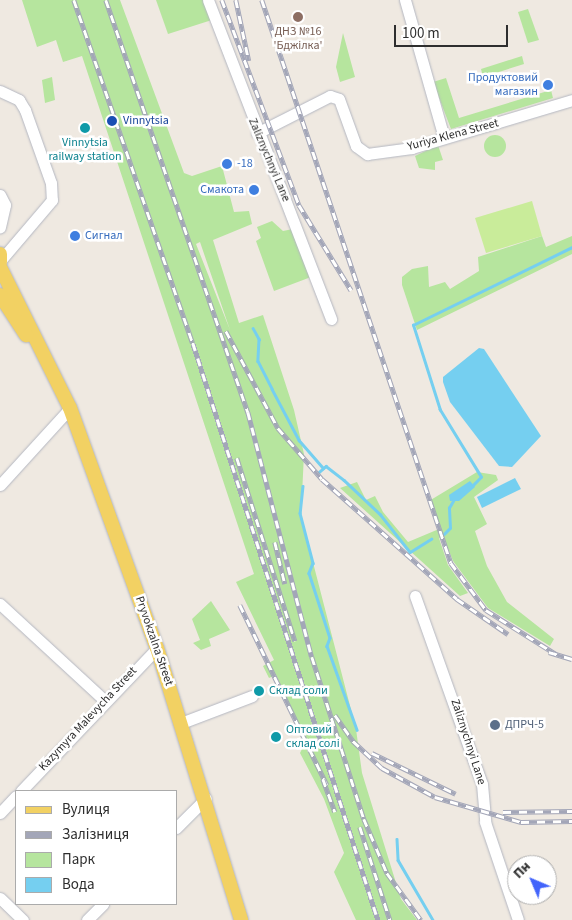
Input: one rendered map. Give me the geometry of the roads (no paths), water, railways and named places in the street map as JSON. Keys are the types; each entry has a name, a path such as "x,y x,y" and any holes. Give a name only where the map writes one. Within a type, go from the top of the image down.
{"main road":[{"path":"0,254 0,261"},
{"path":"0,267 49,368"},
{"path":"0,295 49,368"},
{"name":"Pryvokzalna Street","path":"49,368 70,408 157,648 206,798 241,920"}],"street":[{"name":"Zaliznychnyi Lane","path":"208,0 257,133 331,319"},
{"path":"405,0 444,138"},
{"path":"0,91 14,96 25,110 51,183 52,200 0,261"},
{"name":"Yuriya Klena Street","path":"257,133 330,96 339,99 361,152 412,148 572,100"},
{"path":"0,195 5,205 0,228"},
{"path":"0,485 70,408"},
{"name":"Zaliznychnyi Lane","path":"415,596 482,784 485,822 518,920"},
{"path":"0,604 104,700"},
{"name":"Kazymyra Malevycha Street","path":"21,790 104,700 157,648"},
{"path":"182,723 252,696"},
{"path":"0,814 15,797"},
{"path":"178,826 206,798"},
{"path":"0,898 23,920"},
{"path":"87,920 102,905"}],"water":[{"path":"479,348 484,349 541,436 512,467 499,466 450,402 443,382 443,377"},
{"path":"515,478 521,489 482,508 477,497"},
{"path":"470,481 475,487 459,501 450,501 449,495"}],"waterway":[{"path":"473,485 481,477 440,410 413,325 572,247"},
{"path":"253,328 259,339 258,361 299,440 323,468"},
{"path":"319,472 326,466 344,480 380,514 410,552 431,539"},
{"path":"303,486 300,513 313,563 309,573 330,638 327,646 357,730"},
{"path":"444,534 450,528 449,508 453,501"},
{"path":"397,839 398,860 433,920"}],"railway":[{"path":"74,0 193,343 378,920"},
{"path":"106,0 248,412 312,657 364,819 387,873 421,920"},
{"path":"222,0 299,205 351,290"},
{"path":"236,0 249,61"},
{"path":"262,0 451,563 486,610 556,654"},
{"path":"226,331 278,428 322,479 457,599 508,634"},
{"path":"237,458 295,641"},
{"path":"275,542 285,584"},
{"path":"240,605 327,785"},
{"path":"549,652 572,659"},
{"path":"335,715 353,741 382,768 435,797 521,822 572,821"},
{"path":"372,753 456,794"},
{"path":"323,779 335,812"},
{"path":"503,812 572,811"},
{"path":"360,827 390,920"}],"place":[{"name":"ДНЗ №16 'Бджілка'","path":"298,17"},
{"name":"Продуктовий магазин","path":"548,85"},
{"name":"Vinnytsia","path":"112,121"},
{"name":"Vinnytsia railway station","path":"85,128"},
{"name":"-18","path":"227,164"},
{"name":"Смакота","path":"254,190"},
{"name":"Сигнал","path":"75,236"},
{"name":"Склад соли","path":"259,691"},
{"name":"ДПРЧ-5","path":"495,725"},
{"name":"Оптовий склад солі","path":"276,737"}]}
